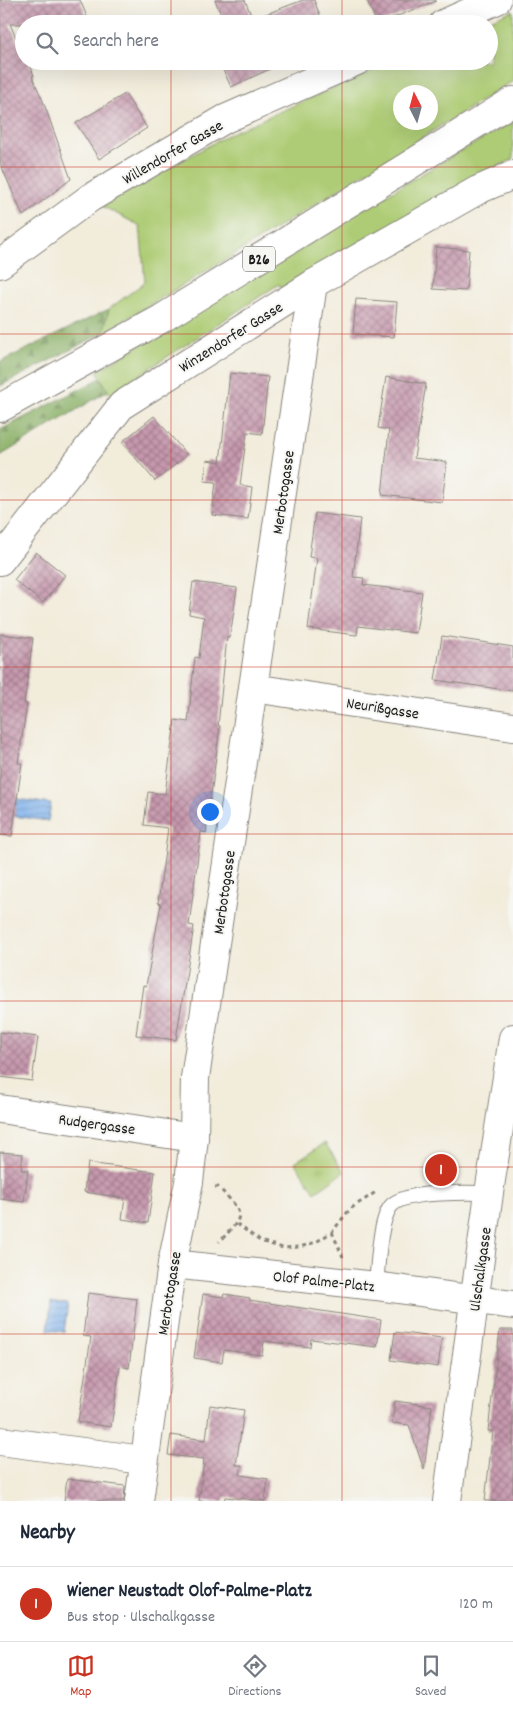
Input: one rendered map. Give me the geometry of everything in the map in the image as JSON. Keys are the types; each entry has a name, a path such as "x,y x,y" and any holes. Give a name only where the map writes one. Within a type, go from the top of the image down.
{"street":[{"path":"463,15 497,0"},
{"name":"Willendorfer Gasse","path":"0,264 90,198 225,119 337,70"},
{"name":"B26","path":"0,408 162,319 513,101"},
{"name":"Winzendorfer Gasse","path":"0,561 122,405 313,284 478,190 513,175"},
{"name":"Merbotogasse","path":"138,1501 172,1264 189,1182 194,1138 195,1078 313,284"},
{"name":"Neurißgasse","path":"253,688 513,727"},
{"name":"Ulschalkgasse","path":"447,1501 489,1193 513,1038"},
{"name":"Rudgergasse","path":"0,1109 194,1138"},
{"name":"Olof Palme-Platz","path":"172,1264 376,1286 513,1305"},
{"path":"0,1441 143,1460"}],"lane":[{"path":"376,1286 383,1224 392,1206 409,1197 443,1193 489,1193"}],"path":[{"path":"189,1182 218,1187 235,1204 240,1216 237,1224 219,1242 207,1268"},
{"path":"237,1224 260,1241 283,1248 300,1247 316,1242 332,1232 350,1209 376,1192 409,1197"}],"green space":[{"path":"513,10 513,81 438,128 438,85 393,85 393,130 434,130 243,249 103,333 109,309 145,282 140,226 102,206 231,133 374,70 498,70 498,17"},
{"path":"513,122 513,160 484,172 281,288 279,284 141,374 114,398 108,391 97,371 356,213"},
{"path":"109,309 103,333 0,386 0,362"},
{"path":"101,378 108,391 0,456 0,430"},
{"path":"325,1143 344,1172 315,1192 295,1162"}],"water":[{"path":"17,799 51,804 48,821 14,816"},
{"path":"51,1302 68,1304 64,1332 48,1330"}],"building":[{"path":"0,0 80,0 86,15 15,15 15,24 10,24 15,35 15,70 32,70 34,76 32,76 71,179 23,216 0,163"},
{"path":"215,0 245,0 251,15 221,15"},
{"path":"303,0 314,0 320,15 263,15"},
{"path":"367,0 436,0 400,15 373,15"},
{"path":"223,70 268,70 231,87"},
{"path":"125,94 147,128 99,159 76,123"},
{"path":"436,247 469,250 466,291 433,289"},
{"path":"356,299 397,302 394,337 353,334"},
{"path":"230,373 268,377 262,434 247,432 240,485 252,487 248,519 212,515 216,482 204,481 207,460 220,462"},
{"path":"386,377 426,384 414,458 447,462 442,502 382,495 389,430 378,428"},
{"path":"154,416 187,455 155,481 122,442"},
{"path":"315,513 360,519 353,577 364,578 363,585 422,592 416,633 358,626 357,635 308,629 317,558 309,557"},
{"path":"36,552 65,575 43,603 14,580"},
{"path":"193,582 237,588 230,638 227,637 218,726 220,726 206,833 201,832 189,925 194,926 176,1040 136,1035 143,985 146,986 161,904 158,903 168,828 144,825 148,792 165,794 175,720 188,722 195,657 199,658 204,617 189,614"},
{"path":"0,634 33,638 24,703 27,704 18,763 22,763 12,836 0,835"},
{"path":"442,636 513,647 513,691 435,680"},
{"path":"0,1032 38,1037 32,1081 0,1077"},
{"path":"0,1152 23,1154 21,1170 28,1170 24,1202 0,1199"},
{"path":"88,1163 155,1172 148,1223 122,1219 125,1198 84,1192"},
{"path":"88,1293 137,1299 129,1368 120,1366 111,1427 78,1422 91,1337 83,1336"},
{"path":"203,1294 223,1297 224,1294 250,1298 249,1300 381,1320 377,1347 311,1339 310,1347 264,1341 262,1355 224,1350 222,1362 194,1358"},
{"path":"500,1330 513,1330 513,1501 485,1501 493,1431 488,1431"},
{"path":"395,1332 442,1338 438,1367 391,1360"},
{"path":"395,1401 432,1406 424,1470 409,1425 392,1423"},
{"path":"210,1405 244,1410 236,1465 242,1465 240,1475 268,1479 265,1501 225,1497 224,1501 199,1501 204,1459 168,1455 171,1435 206,1440"},
{"path":"67,1479 125,1486 124,1501 64,1501"}],"place":[{"name":"Wiener Neustadt Olof-Palme-Platz","path":"441,1170"}]}
